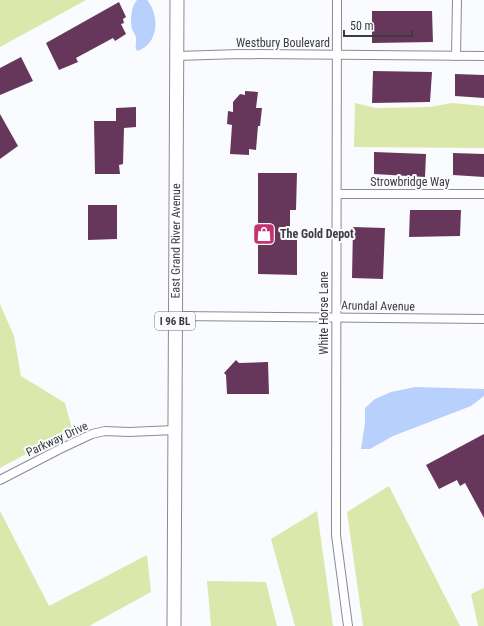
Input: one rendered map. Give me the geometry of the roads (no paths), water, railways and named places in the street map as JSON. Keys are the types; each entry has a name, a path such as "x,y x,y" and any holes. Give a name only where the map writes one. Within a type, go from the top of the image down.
{"main road":[{"name":"East Grand River Avenue","path":"174,626 177,0"}],"street":[{"name":"White Horse Lane","path":"336,0 336,535 348,626"},
{"path":"456,56 458,0"},
{"name":"Westbury Boulevard","path":"177,56 197,57 239,54 484,56"},
{"name":"Strowbridge Way","path":"337,194 484,194"},
{"name":"Arundal Avenue","path":"175,316 484,320"},
{"name":"Parkway Drive","path":"0,480 92,434 105,431 130,432 175,430"}],"water":[{"path":"137,0 147,0 151,6 154,13 155,29 150,43 137,51 136,37 132,29 131,21 132,10"},
{"path":"415,387 484,389 484,396 471,406 393,436 370,449 361,449 365,423 365,408 375,399 391,392"}],"place":[{"name":"The Gold Depot","path":"264,234"}]}
